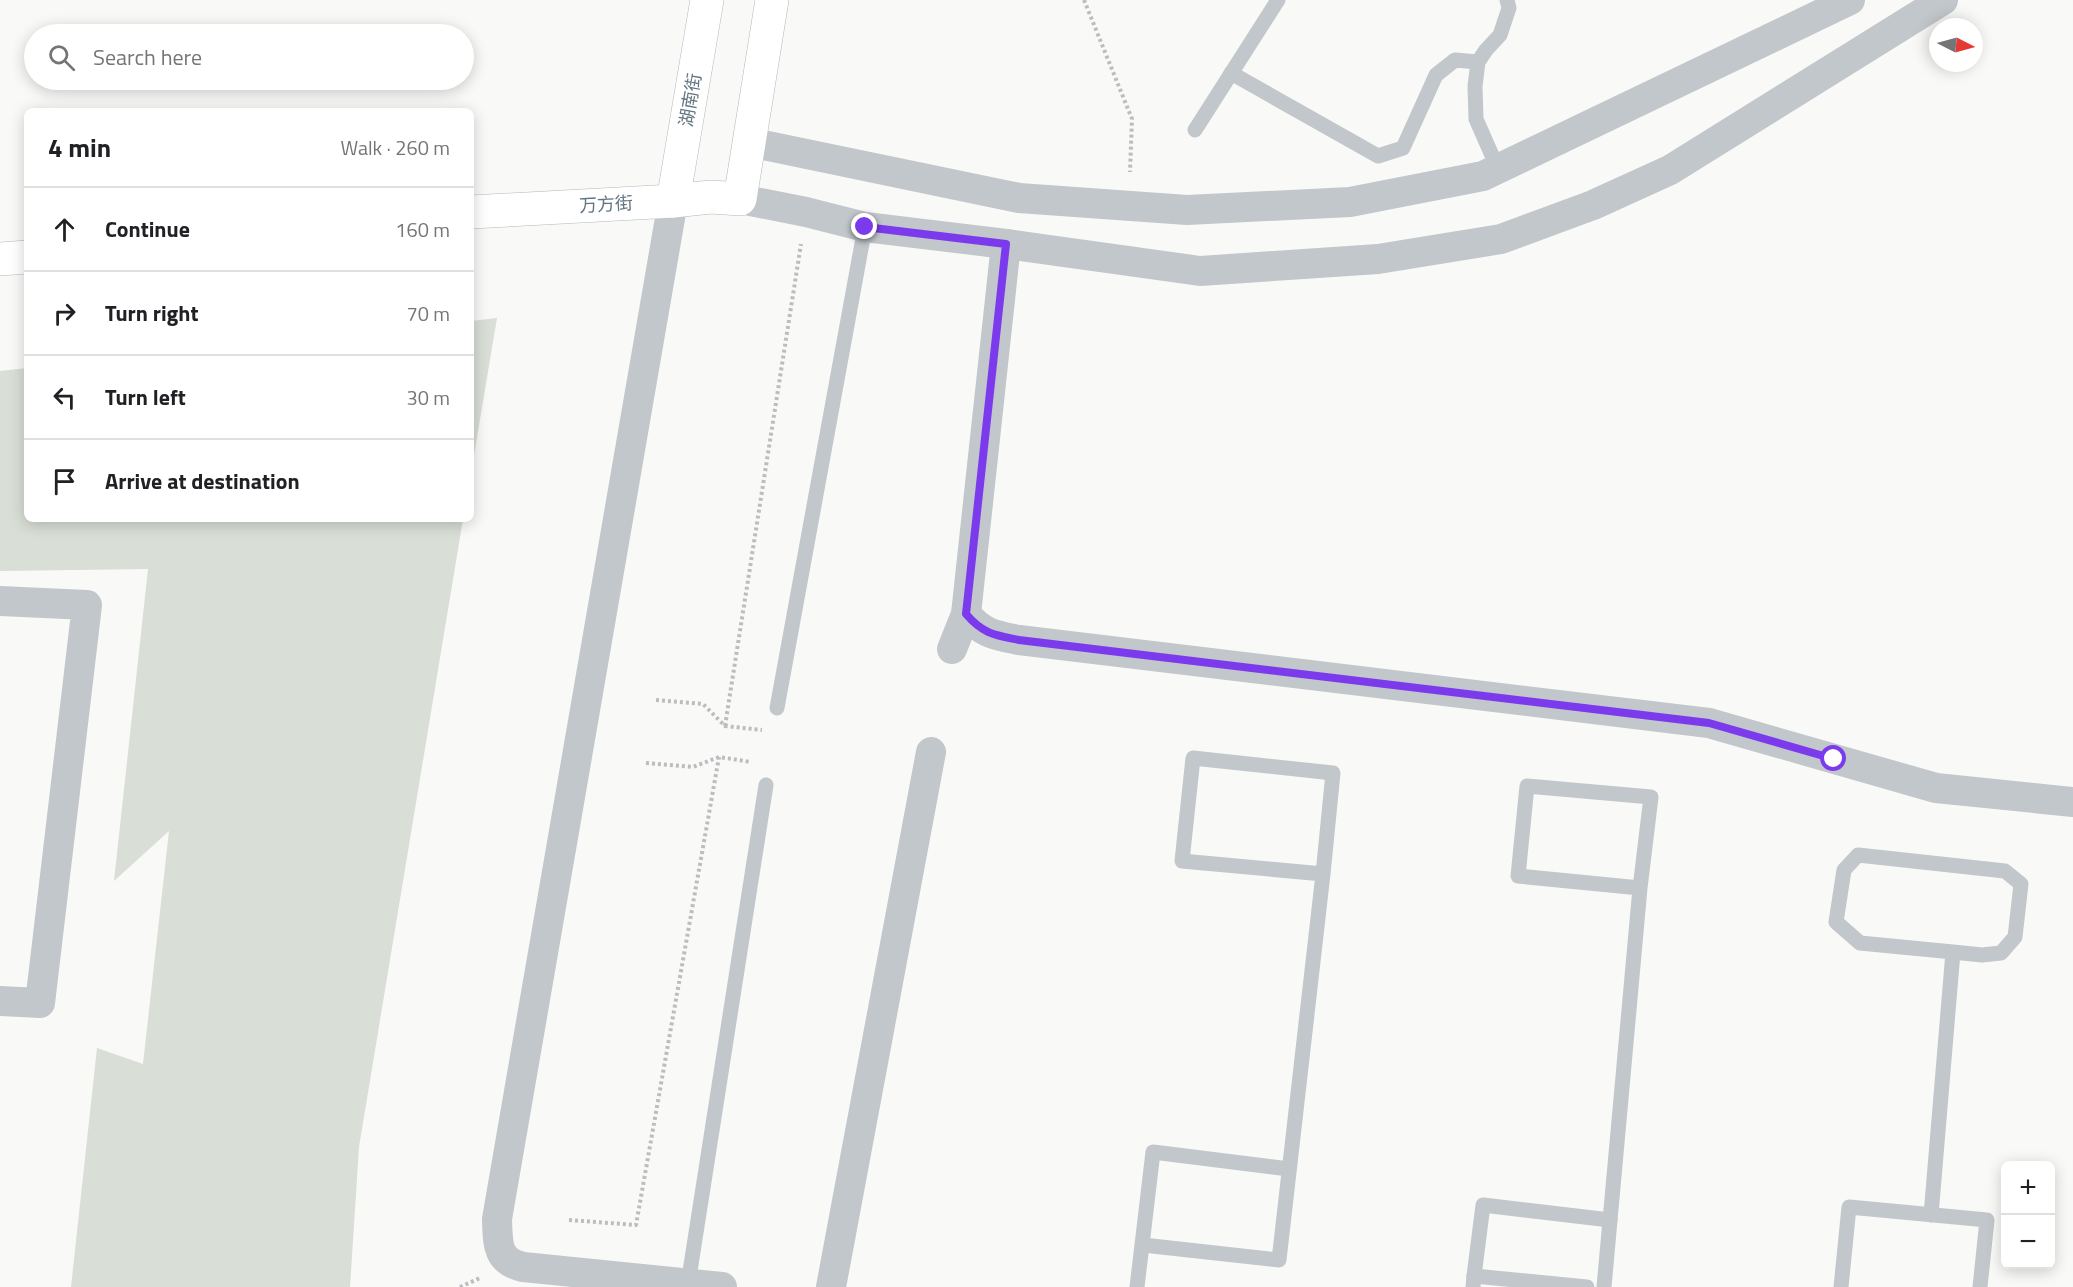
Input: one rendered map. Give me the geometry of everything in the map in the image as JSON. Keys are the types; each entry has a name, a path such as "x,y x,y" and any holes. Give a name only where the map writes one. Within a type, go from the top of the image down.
{"main road":[{"name":"湖南街","path":"673,201 706,0"},
{"path":"740,199 772,0"},
{"name":"万方街","path":"474,212 673,201 711,196 740,199"},
{"path":"0,259 24,257"}],"street":[{"path":"749,142 1018,198 1187,210 1350,202 1483,176 1850,0"},
{"path":"740,199 865,227 1200,271 1378,259 1501,239 1593,205 1670,170 1943,0"},
{"path":"673,201 497,1219 498,1241 503,1256 510,1264 722,1287"},
{"path":"952,649 966,614 1006,244"},
{"path":"0,601 87,605 40,1003 0,1001"},
{"path":"966,614 977,627 992,634 1019,640 1709,723 1935,788 2073,802"},
{"path":"831,1287 931,752"}],"lane":[{"path":"1195,130 1278,0"},
{"path":"1498,169 1476,118 1475,86 1478,62 1500,35 1509,8 1507,0"},
{"path":"1231,73 1378,156 1403,148 1436,75 1455,60 1478,62"},
{"path":"777,708 865,227"},
{"path":"1143,1245 1279,1260 1323,874 1333,773 1193,758 1182,861 1323,874"},
{"path":"688,1284 766,785"},
{"path":"1604,1287 1640,888 1651,797 1527,786 1518,876 1640,888"},
{"path":"1858,855 2005,871 2021,884 2015,938 2001,953 1983,955 1953,952 1860,943 1836,922 1844,870 1858,855"},
{"path":"1931,1215 1953,952"},
{"path":"1137,1287 1153,1152 1289,1169"},
{"path":"1587,1287 1474,1282 1483,1205 1610,1220"},
{"path":"1841,1287 1849,1207 1987,1220 1980,1287"}],"path":[{"path":"1084,0 1132,119 1128,206"},
{"path":"725,726 806,212"},
{"path":"656,700 703,704 725,726 772,731"},
{"path":"646,763 693,767 719,757 758,764"},
{"path":"569,1220 636,1225 719,757"}],"shaded area":[{"path":"497,318 474,455 474,321"},
{"path":"24,368 24,522 463,522 359,1147 350,1287 71,1287 97,1048 143,1064 169,831 114,881 148,569 0,571 0,371"}],"route":[{"path":"865,227 1006,244 966,614 977,627 992,634 1019,640 1709,723 1834,759"}]}
